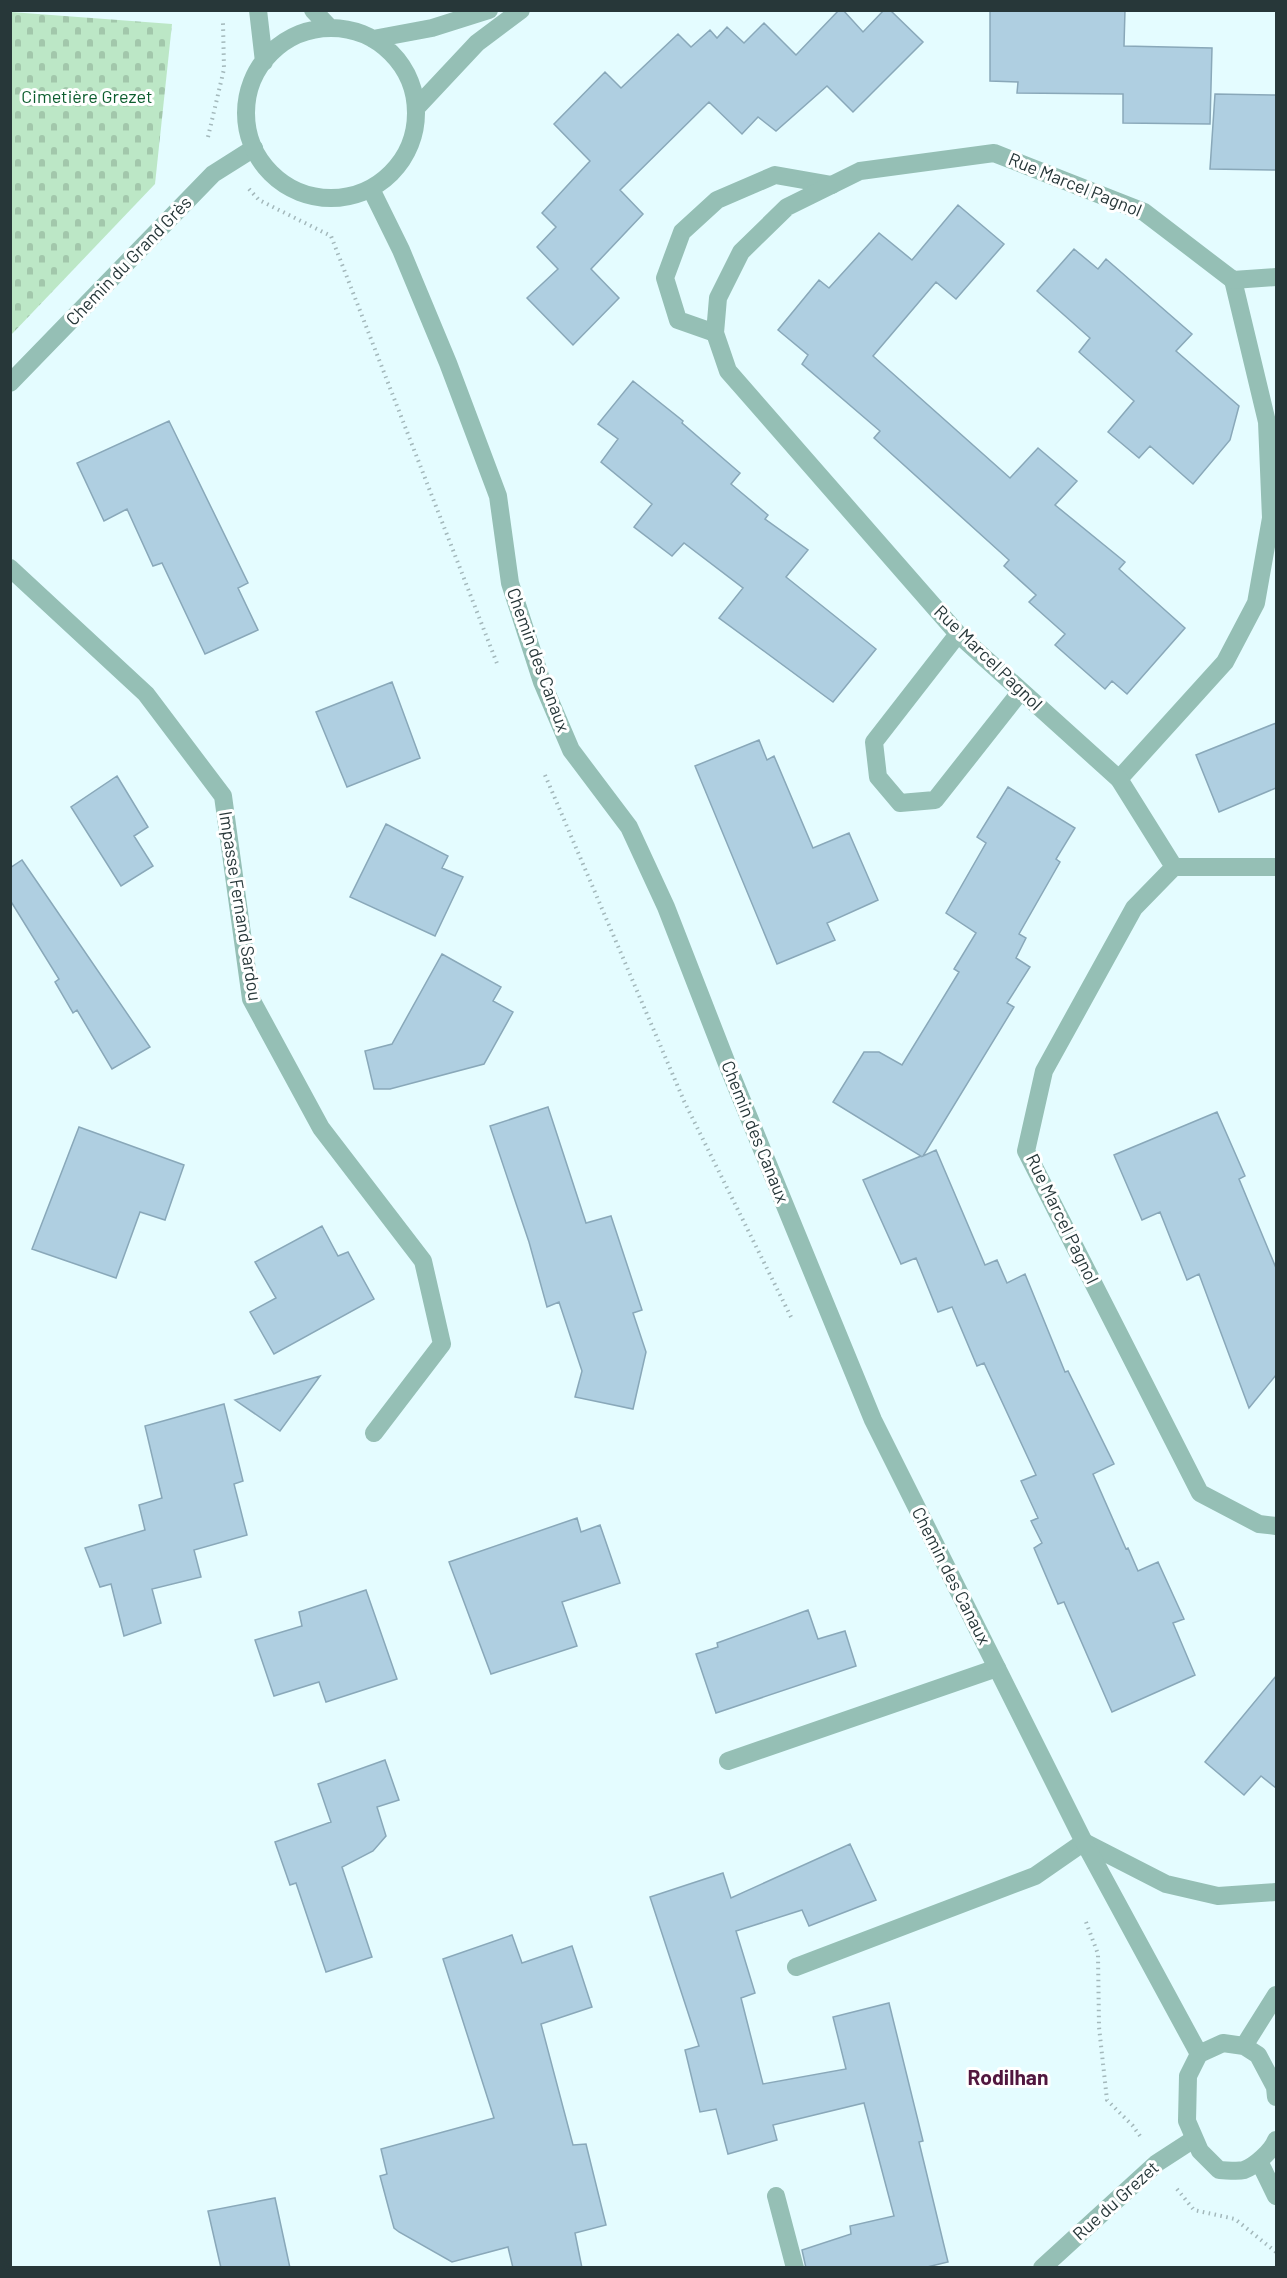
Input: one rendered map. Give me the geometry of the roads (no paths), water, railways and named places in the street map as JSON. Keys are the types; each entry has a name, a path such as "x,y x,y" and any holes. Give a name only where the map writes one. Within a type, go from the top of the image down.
{"street":[{"path":"258,10 264,62"},
{"path":"313,10 330,28"},
{"path":"373,39 432,27 489,10"},
{"path":"417,107 477,43 521,10"},
{"path":"330,28 352,30 373,39 394,56 410,80 417,107 414,131 406,154 391,174 371,189 349,196 326,199 304,194 283,183 266,168 254,148 247,126 247,104 253,82 264,62 282,44 304,32 330,28"},
{"name":"Chemin du Grand Grès","path":"10,383 213,174 254,148"},
{"name":"Rue Marcel Pagnol","path":"1233,280 1144,212 994,153 860,171 787,207 741,252 718,297 715,333 728,371 958,634 1119,779 1174,867 1134,908 1044,1071 1026,1151 1200,1492 1259,1524 1276,1526"},
{"path":"715,333 678,320 666,278 682,232 717,200 775,175 832,185"},
{"name":"Chemin des Canaux","path":"371,189 401,250 435,332 498,496 510,583 542,682 571,750 628,827 666,907 729,1069 873,1420 1084,1842 1199,2054"},
{"path":"1119,779 1225,662 1256,603 1274,517 1267,422 1233,280 1276,277"},
{"name":"Impasse Fernand Sardou","path":"10,568 147,694 223,796 251,999 321,1128 423,1261 442,1344 374,1433"},
{"path":"958,634 874,742 878,777 900,803 935,800 1022,691"},
{"path":"1174,867 1276,867"},
{"path":"728,1761 997,1668"},
{"path":"796,1967 1035,1876 1084,1842 1166,1884 1218,1896 1276,1892"},
{"path":"1244,2046 1276,1995"},
{"path":"1276,2097 1275,2088 1258,2055 1244,2046 1223,2043 1199,2054 1188,2076 1187,2121 1200,2151 1219,2170 1243,2170 1258,2161 1275,2144 1276,2140"},
{"name":"Rue du Grezet","path":"1042,2268 1157,2163 1194,2139"},
{"path":"1258,2161 1276,2196"},
{"path":"776,2196 795,2268"}],"district":[{"name":"Rodilhan","path":"1008,2078"}],"park label":[{"name":"Cimetière Grezet","path":"87,97"}]}
